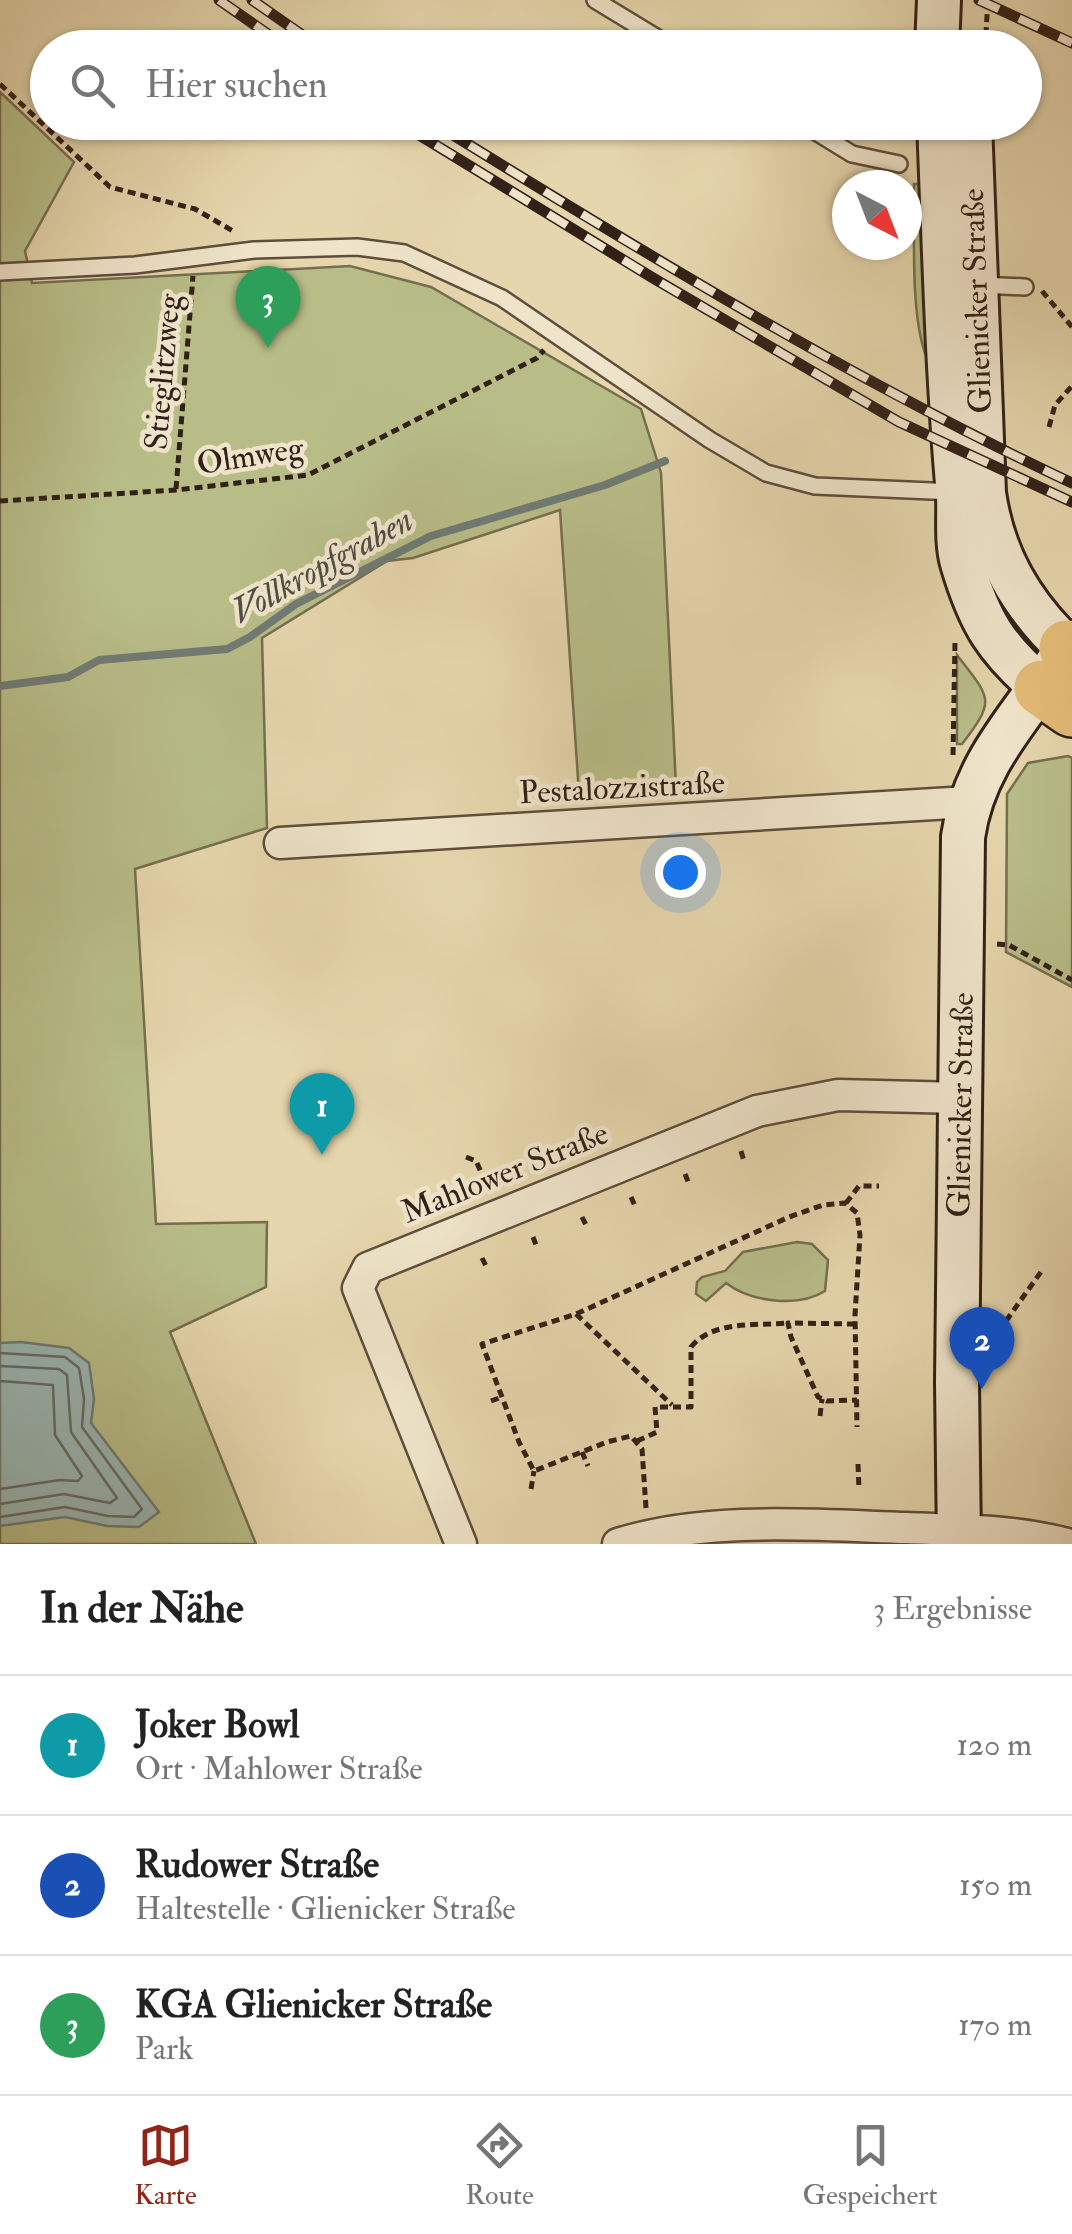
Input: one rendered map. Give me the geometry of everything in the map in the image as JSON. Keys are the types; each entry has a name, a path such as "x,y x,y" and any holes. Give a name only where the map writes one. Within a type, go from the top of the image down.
{"main road":[{"path":"938,30 939,0"},
{"path":"967,30 968,0"},
{"name":"Glienicker Straße","path":"940,140 952,458 970,493"},
{"name":"Glienicker Straße","path":"959,1537 961,785 1063,674 1008,660 978,608 960,557 970,493 975,285 971,140"}],"street":[{"name":"Pestalozzistraße","path":"280,843 961,785"},
{"name":"Mahlower Straße","path":"461,1544 358,1288 368,1268 757,1112 838,1096 960,1098"},
{"path":"618,1544 671,1531 753,1526 1067,1544"}],"lane":[{"path":"594,0 644,30"},
{"path":"829,140 852,154 899,164"},
{"path":"0,272 135,265 254,250 357,247 404,253 502,298 766,474 816,486 970,493"},
{"path":"975,285 1025,287"}],"path":[{"path":"987,30 988,0"},
{"path":"0,84 30,112"},
{"path":"60,140 110,187 194,209 224,223 254,250"},
{"name":"Stieglitzweg","path":"176,490 194,258"},
{"path":"1025,287 1048,295 1072,327"},
{"name":"Olmweg","path":"0,502 176,490 308,475 540,355"},
{"path":"1049,426 1054,404 1072,386"},
{"path":"955,630 961,785"},
{"path":"996,944 1009,945 1072,980"},
{"path":"741,1151 744,1162"},
{"path":"466,1157 476,1162 490,1194"},
{"path":"685,1174 688,1184"},
{"path":"845,1204 859,1186 880,1186"},
{"path":"631,1197 635,1206"},
{"path":"531,1490 534,1471 522,1450 482,1344 576,1314 788,1217 824,1206 845,1204 858,1213 857,1427"},
{"path":"582,1216 586,1225"},
{"path":"533,1237 536,1246"},
{"path":"482,1258 486,1266"},
{"path":"1006,1320 1043,1269"},
{"path":"857,1280 866,1281"},
{"path":"576,1314 674,1407"},
{"path":"637,1442 657,1432 655,1407 691,1406 691,1347 701,1335 716,1329 788,1323 855,1324"},
{"path":"788,1323 818,1398 856,1400"},
{"path":"491,1400 502,1397"},
{"path":"820,1416 822,1399"},
{"path":"534,1471 632,1436 642,1450 646,1516"},
{"path":"513,1454 522,1450"},
{"path":"582,1452 588,1466"},
{"path":"858,1464 859,1488"}],"green space":[{"path":"0,92 30,120 30,140 51,140 74,162 25,251 32,283 350,266 431,287 641,409 661,473 676,787 579,794 560,510 413,558 387,561 262,638 267,828 135,869 156,1224 267,1222 266,1287 170,1332 256,1544 0,1544"},
{"path":"922,206 929,363 916,301 914,260 922,260"},
{"path":"957,655 985,699 981,717 962,744 957,744"},
{"path":"1072,758 1072,987 1006,952 1007,794 1028,763"},
{"path":"797,1242 812,1244 828,1260 825,1291 802,1300 775,1300 748,1295 726,1283 706,1301 696,1294 697,1282 702,1277 725,1271 743,1252"}],"water":[{"path":"0,1343 69,1348 89,1363 94,1399 91,1423 159,1512 139,1527 107,1526 65,1517 0,1526"}],"waterway":[{"name":"Vollkropfgraben","path":"0,686 68,677 99,660 227,649 296,604 431,536 605,485 665,461"}],"railway":[{"path":"219,0 262,30"},
{"path":"252,0 295,30"},
{"path":"979,0 1072,43"},
{"path":"427,140 899,422 1072,502"},
{"path":"462,140 827,357 1072,483"}],"place":[{"name":"KGA Glienicker Straße","path":"268,348"},
{"name":"Joker Bowl","path":"322,1155"},
{"name":"Rudower Straße","path":"982,1389"}]}
